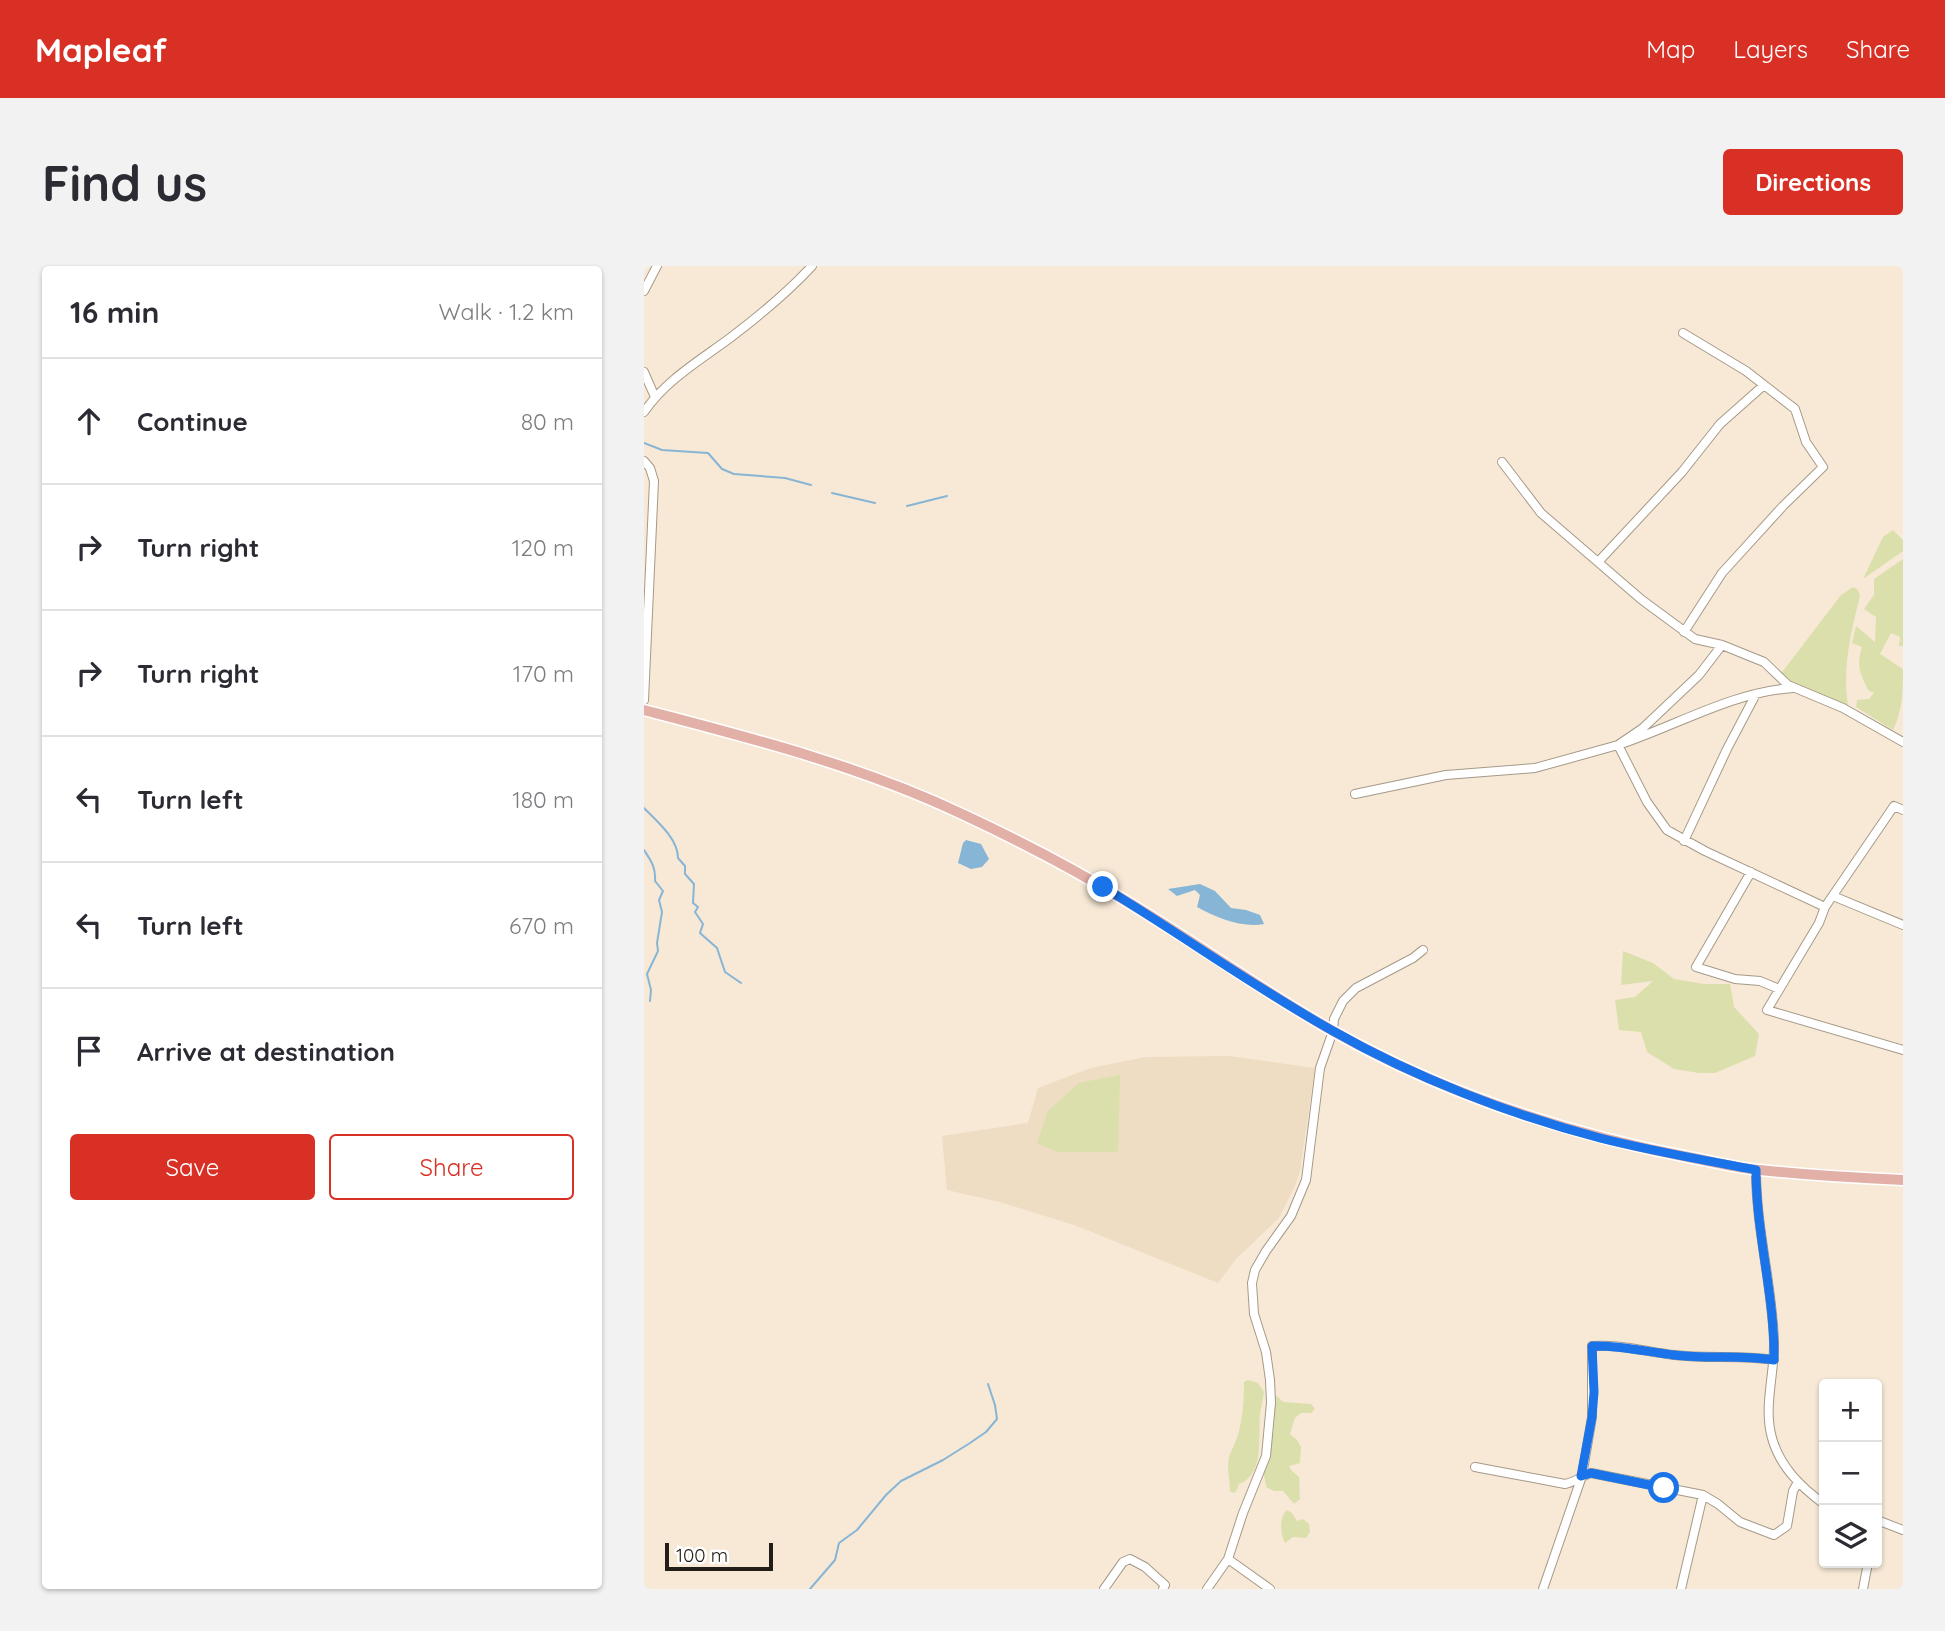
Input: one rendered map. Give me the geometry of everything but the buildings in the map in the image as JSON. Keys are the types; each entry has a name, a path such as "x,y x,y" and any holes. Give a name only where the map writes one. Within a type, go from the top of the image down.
{"main road":[{"path":"644,710 758,740 848,769 958,812 1103,887 1333,1031 1381,1056 1469,1095 1555,1125 1646,1149 1756,1170 1903,1180"}],"street":[{"path":"644,291 657,266"},
{"path":"644,412 655,397 685,369 777,301 812,266"},
{"path":"1683,332 1765,385 1795,409 1807,442 1823,467 1774,515 1722,573 1684,632"},
{"path":"644,372 655,397"},
{"path":"1599,561 1682,472 1720,424 1765,385"},
{"path":"644,461 650,468 654,481 644,700"},
{"path":"1502,462 1541,513 1642,600 1684,632 1695,639 1722,645 1764,662 1788,685 1843,708 1903,742"},
{"path":"1618,745 1643,728 1699,675 1722,645"},
{"path":"1355,794 1446,775 1535,768 1652,734 1732,700 1771,690 1796,688"},
{"path":"1684,841 1756,694"},
{"path":"1618,745 1647,802 1667,830 1684,841 1825,907"},
{"path":"1903,810 1894,806 1825,907 1819,923 1767,1010 1903,1050"},
{"path":"1751,872 1696,967 1735,979 1760,981 1779,989"},
{"path":"1833,896 1903,925"},
{"path":"1207,1589 1228,1559 1242,1513 1266,1456 1270,1380 1266,1352 1254,1314 1252,1283 1255,1270 1266,1251 1291,1216 1306,1180 1320,1068 1333,1031 1334,1019 1343,1002 1356,988 1423,950"},
{"path":"1756,1170 1757,1205 1772,1313 1774,1360 1769,1415 1772,1436 1788,1471 1819,1500"},
{"path":"1544,1589 1581,1476 1592,1417 1592,1346 1643,1349 1673,1355 1744,1356 1774,1360"},
{"path":"1475,1467 1565,1484 1575,1483 1581,1476 1591,1473 1703,1495 1740,1522 1774,1535 1787,1527 1793,1491 1798,1482"},
{"path":"1681,1589 1703,1495"},
{"path":"1882,1523 1903,1530"},
{"path":"1104,1589 1123,1562 1130,1559 1158,1578 1165,1585 1163,1589"},
{"path":"1228,1559 1270,1589"},
{"path":"1863,1589 1867,1568"}],"shaded area":[{"path":"1229,1056 1315,1068 1300,1171 1295,1186 1279,1218 1236,1259 1218,1283 1077,1226 1000,1202 947,1190 942,1136 1028,1123 1038,1088 1091,1068 1146,1057"}],"green space":[{"path":"1893,530 1903,540 1903,551 1863,579 1883,537"},
{"path":"1903,559 1903,646 1899,646 1900,637 1891,633 1880,654 1903,669 1901,708 1893,730 1856,707 1857,700 1869,699 1874,693 1868,690 1861,674 1859,659 1862,647 1852,643 1856,626 1875,642 1876,617 1864,609 1874,595 1874,579"},
{"path":"1853,587 1858,590 1860,596 1847,664 1848,705 1795,685 1780,675 1841,595"},
{"path":"1623,951 1653,963 1674,979 1704,984 1730,984 1734,1007 1759,1034 1755,1056 1715,1073 1674,1069 1647,1052 1641,1032 1619,1030 1615,1000 1635,997 1653,981 1621,985"},
{"path":"1120,1075 1118,1152 1057,1152 1037,1143 1048,1111 1079,1083"},
{"path":"1248,1380 1258,1383 1264,1392 1257,1463 1253,1472 1233,1493 1230,1491 1228,1463 1240,1425 1244,1382"},
{"path":"1277,1396 1283,1402 1311,1404 1315,1409 1295,1418 1290,1434 1301,1447 1300,1463 1289,1466 1299,1477 1300,1499 1294,1504 1283,1491 1266,1487 1264,1476 1274,1424 1270,1397"},
{"path":"1287,1510 1297,1521 1303,1519 1309,1524 1310,1532 1306,1538 1293,1537 1285,1543 1281,1526"}],"water":[{"path":"966,840 981,844 989,859 982,867 971,869 958,863"},
{"path":"1200,884 1215,891 1231,908 1260,915 1264,924 1247,925 1221,918 1197,907 1200,895 1195,890 1177,896 1168,889"}],"waterway":[{"path":"644,443 662,450 708,453 722,469 734,474 785,478 811,485"},
{"path":"832,493 875,503"},
{"path":"907,506 947,496"},
{"path":"644,808 671,837 678,858 685,866 685,874 694,884 693,903 698,907 695,912 703,924 700,933 717,948 725,972 741,983"},
{"path":"644,850 654,868 655,881 663,891 659,900 662,912 658,951 647,974 651,990 650,1001"},
{"path":"810,1589 835,1560 839,1543 857,1530 901,1481 943,1460 986,1432 997,1419 988,1384"}],"route":[{"path":"1103,887 1333,1031 1381,1056 1469,1095 1598,1137 1756,1170 1757,1205 1772,1313 1774,1360 1744,1356 1673,1355 1655,1350 1592,1346 1592,1417 1581,1476 1591,1473 1664,1488"}]}
